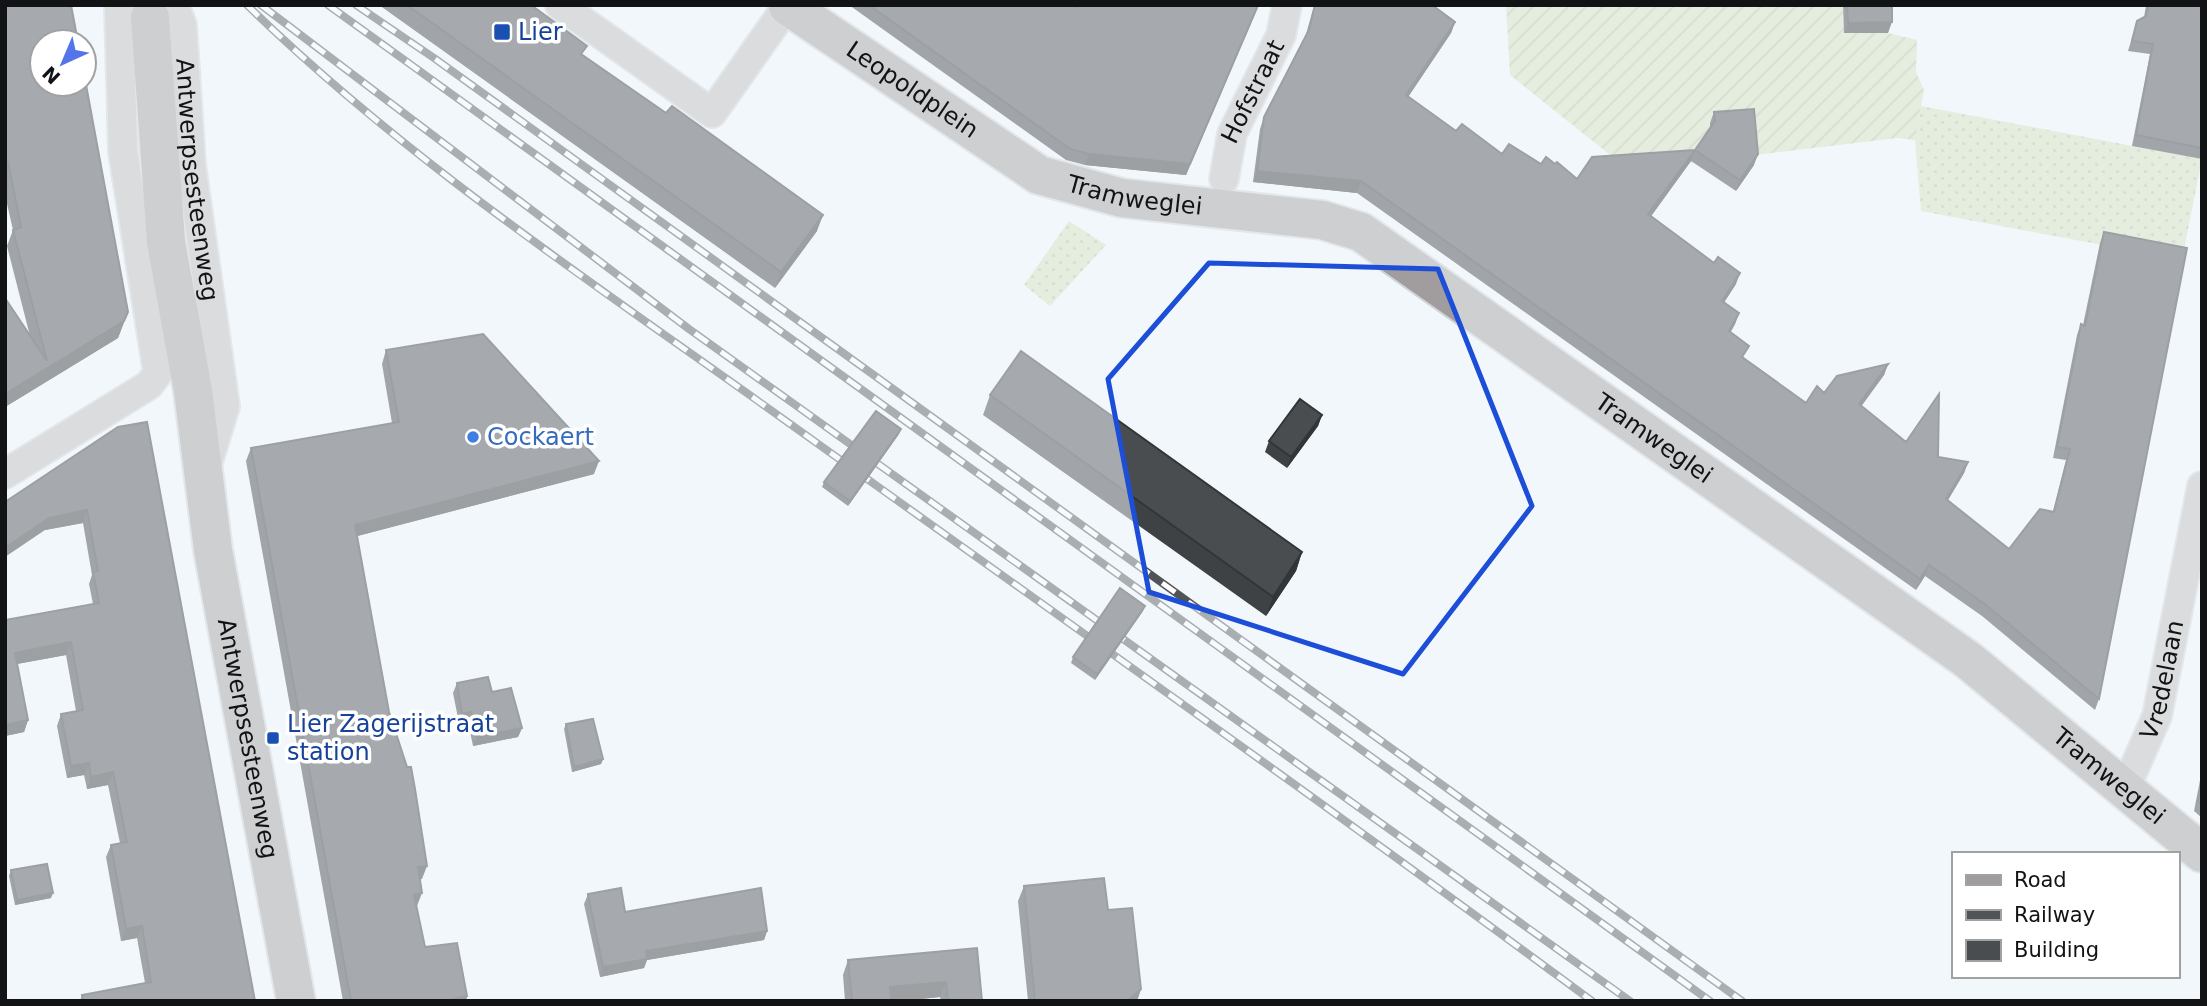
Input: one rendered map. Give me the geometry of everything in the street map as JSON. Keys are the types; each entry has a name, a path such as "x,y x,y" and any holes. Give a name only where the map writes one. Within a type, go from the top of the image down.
{"street":[{"name":"Leopoldplein","path":"561,5 712,113 788,6 1038,175"},
{"name":"Hofstraat","path":"1224,179 1232,134 1280,36 1287,5"},
{"name":"Antwerpsesteenweg","path":"5,474 149,385 158,373 123,152 148,10"},
{"name":"Antwerpsesteenweg","path":"148,10 166,242 193,391 212,550 296,1001"},
{"name":"Tramweglei","path":"1038,175 1122,198 1322,220 1361,232 1935,636 2202,853"},
{"name":"Vredelaan","path":"2125,789 2157,716 2202,486"}],"highlighted area":[{"path":"1209,263 1438,269 1532,506 1403,674 1149,592 1108,379"}],"green space":[{"path":"1506,5 1843,5 1844,33 1888,33 1917,40 1916,72 1924,90 1915,140 1897,138 1629,170 1510,75"},
{"path":"1921,106 2202,159 2182,260 1921,211 1915,140"},
{"path":"1069,221 1106,245 1050,306 1024,285"}],"building":[{"path":"5,5 71,5 75,28 28,28 28,98 88,98 128,312 124,321 5,394 5,298 47,361 13,230 21,227 8,162 5,163"},
{"path":"407,5 531,5 587,46 581,54 666,113 672,106 823,215 781,272"},
{"path":"869,5 1258,5 1190,164 1089,154 1070,149"},
{"path":"1315,5 1432,5 1455,22 1406,95 1456,131 1462,124 1502,154 1509,144 1541,164 1546,157 1555,164 1557,162 1577,179 1592,157 1695,150 1648,214 1714,263 1718,257 1740,273 1722,301 1739,313 1729,331 1749,346 1742,357 1806,403 1817,386 1824,393 1837,376 1888,364 1859,404 1906,442 1939,394 1938,457 1968,462 1946,499 2009,549 2040,509 2054,512 2070,449 2057,447 2081,324 2085,326 2104,232 2187,248 2099,699 1986,605 1929,565 1920,579 1361,181 1257,171 1264,117 1309,30"},
{"path":"1847,5 1892,5 1892,22 1848,23"},
{"path":"2148,5 2202,5 2202,148 2136,135 2153,44 2132,41 2137,21 2146,16"},
{"path":"1754,109 1758,154 1740,180 1695,150 1715,121 1714,112"},
{"path":"483,334 599,461 355,525 389,712 407,767 411,767 415,789 427,866 418,867 422,893 414,895 425,947 457,943 467,996 444,1001 351,1001 251,448 399,422 386,350"},
{"path":"1021,351 1302,552 1273,597 990,395"},
{"path":"1300,399 1322,415 1291,457 1269,441"},
{"path":"876,411 901,429 850,501 824,482"},
{"path":"147,422 255,1001 83,1001 82,995 151,982 142,926 126,929 111,845 127,842 113,772 91,777 89,763 71,766 61,714 83,710 71,642 15,653 28,720 5,725 5,620 99,603 93,572 98,571 87,510 49,518 5,548 5,502 118,427"},
{"path":"1120,588 1145,606 1097,674 1073,657"},
{"path":"488,677 492,692 511,688 522,728 477,737 471,712 462,714 457,683"},
{"path":"593,719 603,759 574,767 566,724"},
{"path":"2202,779 2202,804 2198,801"},
{"path":"47,864 53,893 17,900 11,870"},
{"path":"1104,878 1108,910 1132,908 1141,989 1127,1001 1035,1001 1024,886"},
{"path":"621,888 625,912 761,888 767,931 646,951 647,959 603,967 588,894"},
{"path":"977,948 982,1001 948,1001 946,982 890,987 891,1001 852,1001 848,960"}],"railway":[{"path":"247,5 371,115 502,218 1286,778 1592,1001"},
{"path":"261,5 689,329 1630,1001"},
{"path":"328,5 1710,1001"},
{"path":"356,5 434,58 1742,1001"}],"place":[{"name":"Lier","path":"502,32"},
{"name":"Cockaert","path":"473,437"},
{"name":"Lier Zagerijstraat station","path":"273,738"}]}
